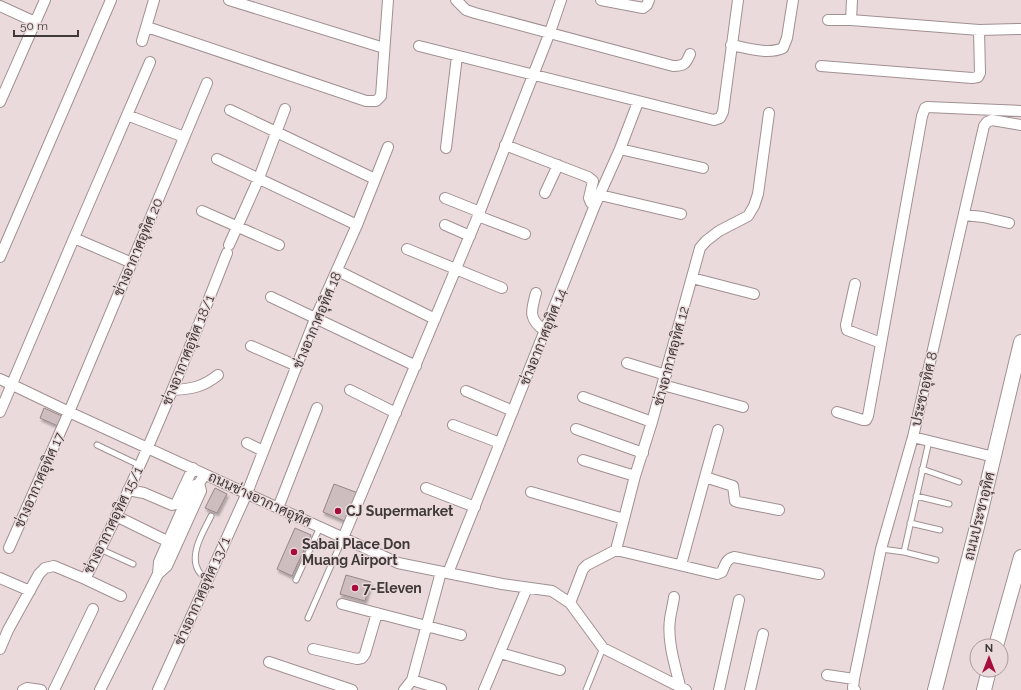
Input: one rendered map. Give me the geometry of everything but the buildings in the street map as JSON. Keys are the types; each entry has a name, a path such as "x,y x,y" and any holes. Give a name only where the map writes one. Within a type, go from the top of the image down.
{"street":[{"path":"0,102 45,0"},
{"path":"0,257 112,0"},
{"path":"142,41 154,0"},
{"path":"229,0 384,48"},
{"path":"147,27 366,101 376,101 381,96 388,0"},
{"path":"456,0 466,10 475,13 673,66 682,66 686,63 690,54"},
{"path":"343,538 479,214 561,0"},
{"path":"601,0 614,1 643,8 647,5 649,0"},
{"path":"419,46 714,120 720,118 724,112 731,45 738,0"},
{"path":"731,45 768,51 777,51 783,48 787,38 793,0"},
{"path":"851,20 852,0"},
{"path":"0,6 35,22"},
{"path":"828,20 851,20 979,30 1021,29"},
{"path":"821,66 972,78 978,77 980,73 979,30"},
{"path":"446,148 457,56"},
{"path":"0,412 150,62"},
{"name":"ช่างอากาศอุทิศ 20","path":"69,412 207,83"},
{"name":"ช่างอากาศอุทิศ 14","path":"412,680 427,626 445,572 475,507 595,205 620,149 638,102"},
{"path":"837,412 863,420 866,420 868,416 907,195 922,116 925,108 1021,111"},
{"name":"ช่างอากาศอุทิศ 18/1","path":"148,447 173,390 236,227 259,178 285,109"},
{"path":"230,110 375,179"},
{"name":"ช่างอากาศอุทิศ 12","path":"616,550 635,476 643,454 700,248 706,241 719,231 748,216 754,206 758,194 769,113"},
{"path":"127,115 184,137"},
{"name":"ประชาอุทิศ 8","path":"855,690 853,688 854,679 881,549 913,437 984,126 987,122 992,120 1021,125"},
{"path":"505,145 588,177 593,181 589,198 591,203 595,205"},
{"name":"ช่างอากาศอุทิศ 18","path":"247,493 315,319 338,271 388,147"},
{"path":"620,149 702,168"},
{"path":"217,159 357,226"},
{"path":"545,193 558,165"},
{"path":"600,195 681,214"},
{"path":"445,198 524,234"},
{"path":"202,211 279,245"},
{"path":"964,215 983,217 1010,223"},
{"path":"445,226 470,236"},
{"path":"74,238 132,264"},
{"path":"407,249 502,288"},
{"path":"338,271 435,319"},
{"path":"692,278 754,294"},
{"path":"855,284 846,325 847,330 881,343"},
{"path":"536,293 531,310 532,315 539,327 545,331"},
{"path":"271,297 416,366"},
{"name":"ถนนประชาอุทิศ","path":"935,690 978,523 1021,342"},
{"path":"251,346 297,366"},
{"path":"627,363 664,380 743,408"},
{"path":"173,390 192,388 208,383 218,375"},
{"name":"ถนนช่างอากาศอุทิศ","path":"0,379 398,563 527,588 552,591 570,603 603,648 683,688"},
{"path":"350,390 396,413"},
{"path":"466,391 513,411"},
{"path":"583,397 652,422"},
{"path":"278,508 317,408"},
{"name":"ช่างอากาศอุทิศ 17","path":"9,548 69,412"},
{"path":"453,425 500,443"},
{"path":"576,429 643,454"},
{"path":"681,565 718,430"},
{"path":"913,437 994,457"},
{"path":"248,444 264,451"},
{"name":"ช่างอากาศอุทิศ 15/1","path":"1,644 39,574 45,568 54,566 85,579 148,447"},
{"path":"583,460 635,476"},
{"path":"128,490 144,493 172,505 176,504 193,468"},
{"path":"100,690 158,574 159,562 167,541 192,487 199,483 205,474"},
{"path":"705,478 733,486 735,501 779,510"},
{"path":"158,574 167,566 201,491 199,483"},
{"path":"426,488 475,507"},
{"path":"531,492 624,519"},
{"name":"ช่างอากาศอุทิศ 13/1","path":"158,690 247,493"},
{"path":"116,516 167,541"},
{"path":"570,603 583,569 587,565 616,550 720,574 726,561 729,558 734,557 820,574"},
{"path":"998,638 1021,557"},
{"path":"0,578 30,591"},
{"path":"85,579 121,596"},
{"path":"484,690 527,588"},
{"path":"674,598 669,630 670,643 683,688"},
{"path":"719,690 739,600"},
{"path":"342,604 461,635"},
{"path":"54,690 93,609"},
{"path":"313,649 357,659 362,658 365,654 377,613"},
{"path":"750,690 762,634"},
{"path":"500,653 560,670"},
{"path":"269,662 352,690"},
{"path":"827,675 854,679"},
{"path":"984,690 987,678"},
{"path":"404,690 412,680 442,689"},
{"path":"23,690 31,688 41,690"}],"lane":[{"path":"904,552 929,441"},
{"path":"97,445 139,465"},
{"path":"922,469 959,482"},
{"path":"916,496 949,504"},
{"path":"207,580 199,571 195,562 195,557 211,516"},
{"path":"910,523 940,530"},
{"path":"296,580 320,527"},
{"path":"308,618 343,538"},
{"path":"100,549 133,564"},
{"path":"881,549 904,552 936,560"},
{"path":"586,690 603,648"}],"place":[{"name":"CJ Supermarket","path":"338,511"},
{"name":"Sabai Place Don Muang Airport","path":"294,552"},
{"name":"7-Eleven","path":"355,588"}]}
